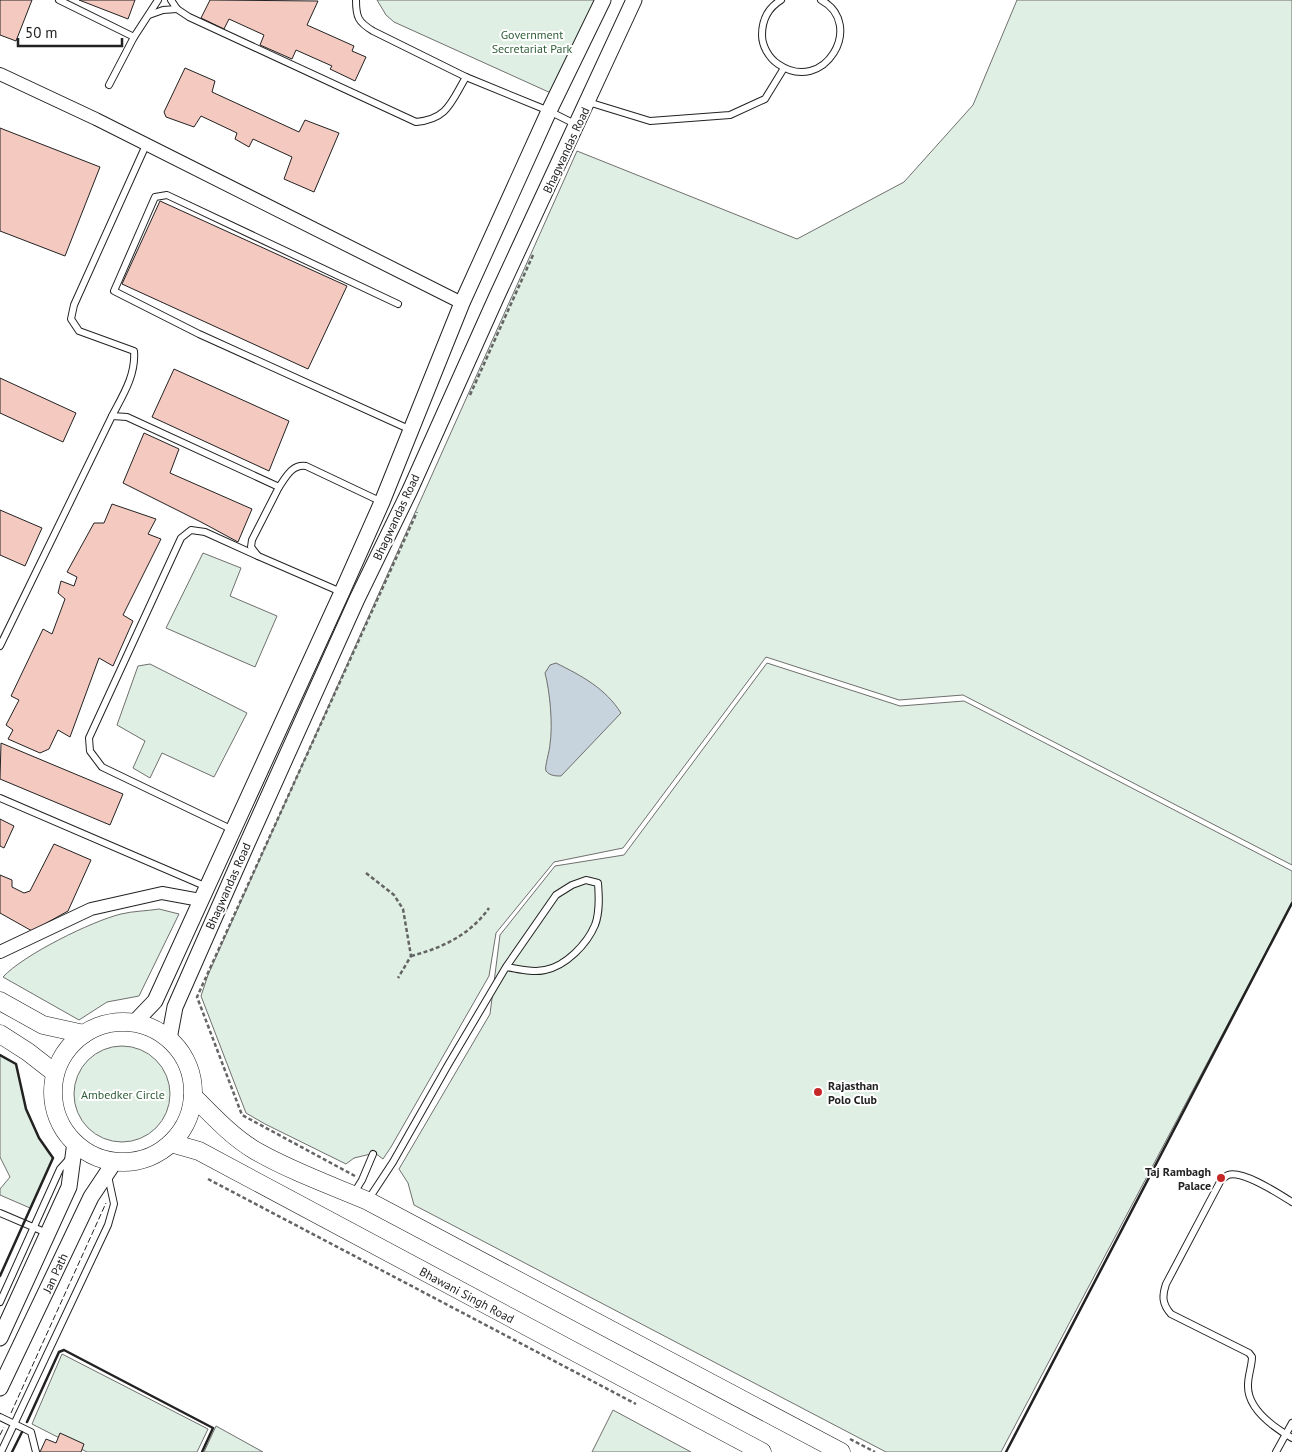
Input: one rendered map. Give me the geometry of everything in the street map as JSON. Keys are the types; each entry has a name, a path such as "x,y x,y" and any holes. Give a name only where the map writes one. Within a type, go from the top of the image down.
{"main road":[{"path":"0,1001 44,1024 84,1034"},
{"path":"116,1022 134,1023 151,1028 169,1039 184,1057 191,1074 193,1096 190,1113 182,1129 171,1143 157,1152 138,1160 111,1166 92,1154 74,1148 55,1110 53,1089 55,1073 66,1050 84,1034 97,1027 116,1022"},
{"path":"0,1034 28,1052 55,1073"},
{"path":"193,1096 232,1134 256,1150 325,1183 361,1192 841,1452"},
{"name":"Bhawani Singh Road","path":"171,1143 198,1151 762,1452"}],"street":[{"name":"Bhagwandas Road","path":"134,1023 154,1001 234,830 382,502 462,303 549,111 603,0"},
{"name":"Bhagwandas Road","path":"169,1039 175,1007 246,846 357,600 410,490 496,298 634,0"},
{"path":"0,74 462,303"},
{"path":"0,952 91,909 162,893 204,893"},
{"name":"Jan Path","path":"0,1338 3,1322 69,1187 74,1148"},
{"name":"Jan Path","path":"0,1388 91,1197 111,1166"}],"lane":[{"path":"59,0 134,38"},
{"path":"109,85 134,38 158,0"},
{"path":"171,0 177,9 189,17 416,122 430,120 446,111 466,77"},
{"path":"356,0 356,14 364,26 466,77 549,111 577,125"},
{"path":"781,0 775,3 767,13 762,26 762,39 766,51 773,61 784,68 796,72 809,72 821,67 831,59 837,48 840,35 839,23 833,11 823,0"},
{"path":"149,15 162,10 177,9"},
{"path":"588,102 650,122 730,116 765,99 784,68"},
{"path":"0,646 132,376 135,363 134,351 79,331 71,319 74,305 146,145"},
{"path":"398,304 168,195 154,197 114,291 199,334 411,430"},
{"path":"112,416 127,417 278,487"},
{"path":"258,556 251,547 252,540 278,487 292,469 301,465 382,502"},
{"path":"234,830 102,767 90,751 89,738 181,538 191,530 205,532 342,592"},
{"path":"0,798 204,893"},
{"path":"361,1192 391,1165 506,968 556,895 572,885 586,880 598,883 600,898 595,924 586,940 567,961 546,970 528,971 506,968"},
{"path":"0,1302 60,1169 74,1148"},
{"path":"361,1192 373,1154"},
{"path":"1,1452 108,1225 114,1204 111,1166"},
{"path":"1289,1436 1256,1409 1250,1399 1248,1386 1252,1357 1249,1353 1171,1314 1164,1307 1162,1295 1221,1180 1230,1175 1240,1176 1264,1185 1292,1202"},
{"path":"0,1213 48,1233"},
{"path":"0,1417 31,1432 36,1452"},
{"path":"1276,1452 1289,1436 1292,1422"}],"path":[{"path":"467,401 537,248"},
{"path":"361,1192 242,1115 197,997 418,509"},
{"path":"366,873 394,895 403,909 411,956 398,978"},
{"path":"411,956 431,951 468,932 482,919 489,908"},
{"path":"208,1179 639,1406"}],"green space":[{"name":"Government Secretariat Park","path":"377,0 595,0 553,94 394,22 386,15"},
{"path":"1017,0 1292,0 1292,865 963,695 899,700 766,657 623,848 554,862 496,933 489,976 383,1159 375,1153 354,1158 346,1164 246,1113 201,996 208,975 577,151 797,239 904,182 973,105"},
{"path":"203,553 241,568 230,596 277,616 255,667 166,628"},
{"name":"Rajasthan Polo Club","path":"767,663 900,706 964,701 1292,871 1292,903 1001,1452 886,1452 414,1205 408,1183 399,1169 490,1014 500,935 555,866 624,855"},
{"path":"150,664 247,713 214,777 162,753 150,778 133,768 145,741 117,725 138,666"},
{"path":"159,909 179,914 139,996 107,1002 79,1020 3,977 41,949 76,931 121,914"},
{"name":"Ambedker Circle","path":"122,1046 140,1050 156,1060 166,1076 170,1094 166,1112 156,1128 140,1138 122,1142 104,1138 88,1128 78,1112 74,1094 78,1076 88,1060 104,1050"},
{"path":"0,1055 16,1064 26,1109 39,1138 53,1158 30,1208 0,1195 0,1189 10,1177 0,1157"},
{"path":"62,1354 208,1429 197,1452 87,1452 32,1424"},
{"path":"613,1410 691,1452 592,1452"},
{"path":"216,1426 263,1452 204,1452"}],"shaded area":[{"path":"556,663 584,678 608,696 621,713 561,776 551,775 546,771 550,747 551,718 550,699 545,673 550,665"}],"building":[{"path":"0,0 32,0 16,41 0,35"},
{"path":"79,0 135,0 128,19"},
{"path":"210,0 318,1 307,25 354,46 352,51 366,57 355,81 330,69 332,66 296,50 292,59 260,45 264,35 229,19 224,29 201,18"},
{"path":"185,68 215,81 212,92 299,132 305,120 339,133 314,192 284,179 292,157 253,139 249,147 235,139 237,133 201,116 194,127 166,117 164,112"},
{"path":"0,128 100,167 65,256 0,231"},
{"path":"160,201 347,286 308,369 122,284"},
{"path":"174,369 289,421 269,471 152,417"},
{"path":"0,378 76,413 63,442 0,413"},
{"path":"144,433 179,449 170,473 252,509 238,542 123,483"},
{"path":"112,504 156,519 148,534 161,539 123,615 133,621 113,666 99,658 70,737 58,730 49,749 40,753 8,739 13,730 6,725 19,700 11,696 43,629 52,634 65,599 58,593 61,581 74,586 77,577 67,572 94,523 104,523"},
{"path":"0,510 42,528 25,566 0,555"},
{"path":"1,743 123,794 110,825 0,779"},
{"path":"0,819 14,826 4,848 0,846"},
{"path":"54,844 91,860 68,911 32,931 0,913 0,875 12,880 12,887 24,893 30,891"},
{"path":"60,1433 84,1444 81,1452 40,1452 46,1439 56,1443"}],"fence":[{"path":"11,1413 106,1203"},
{"path":"0,1435 4,1427"}],"wall":[{"path":"1006,1452 1292,903"},
{"path":"0,1055 16,1064 26,1109 39,1138 53,1158 0,1276"},
{"path":"27,1422 59,1352 64,1350 213,1428 202,1452"},
{"path":"12,1452 22,1432"}],"place":[{"name":"Rajasthan Polo Club","path":"818,1092"},
{"name":"Taj Rambagh Palace","path":"1221,1178"}]}
